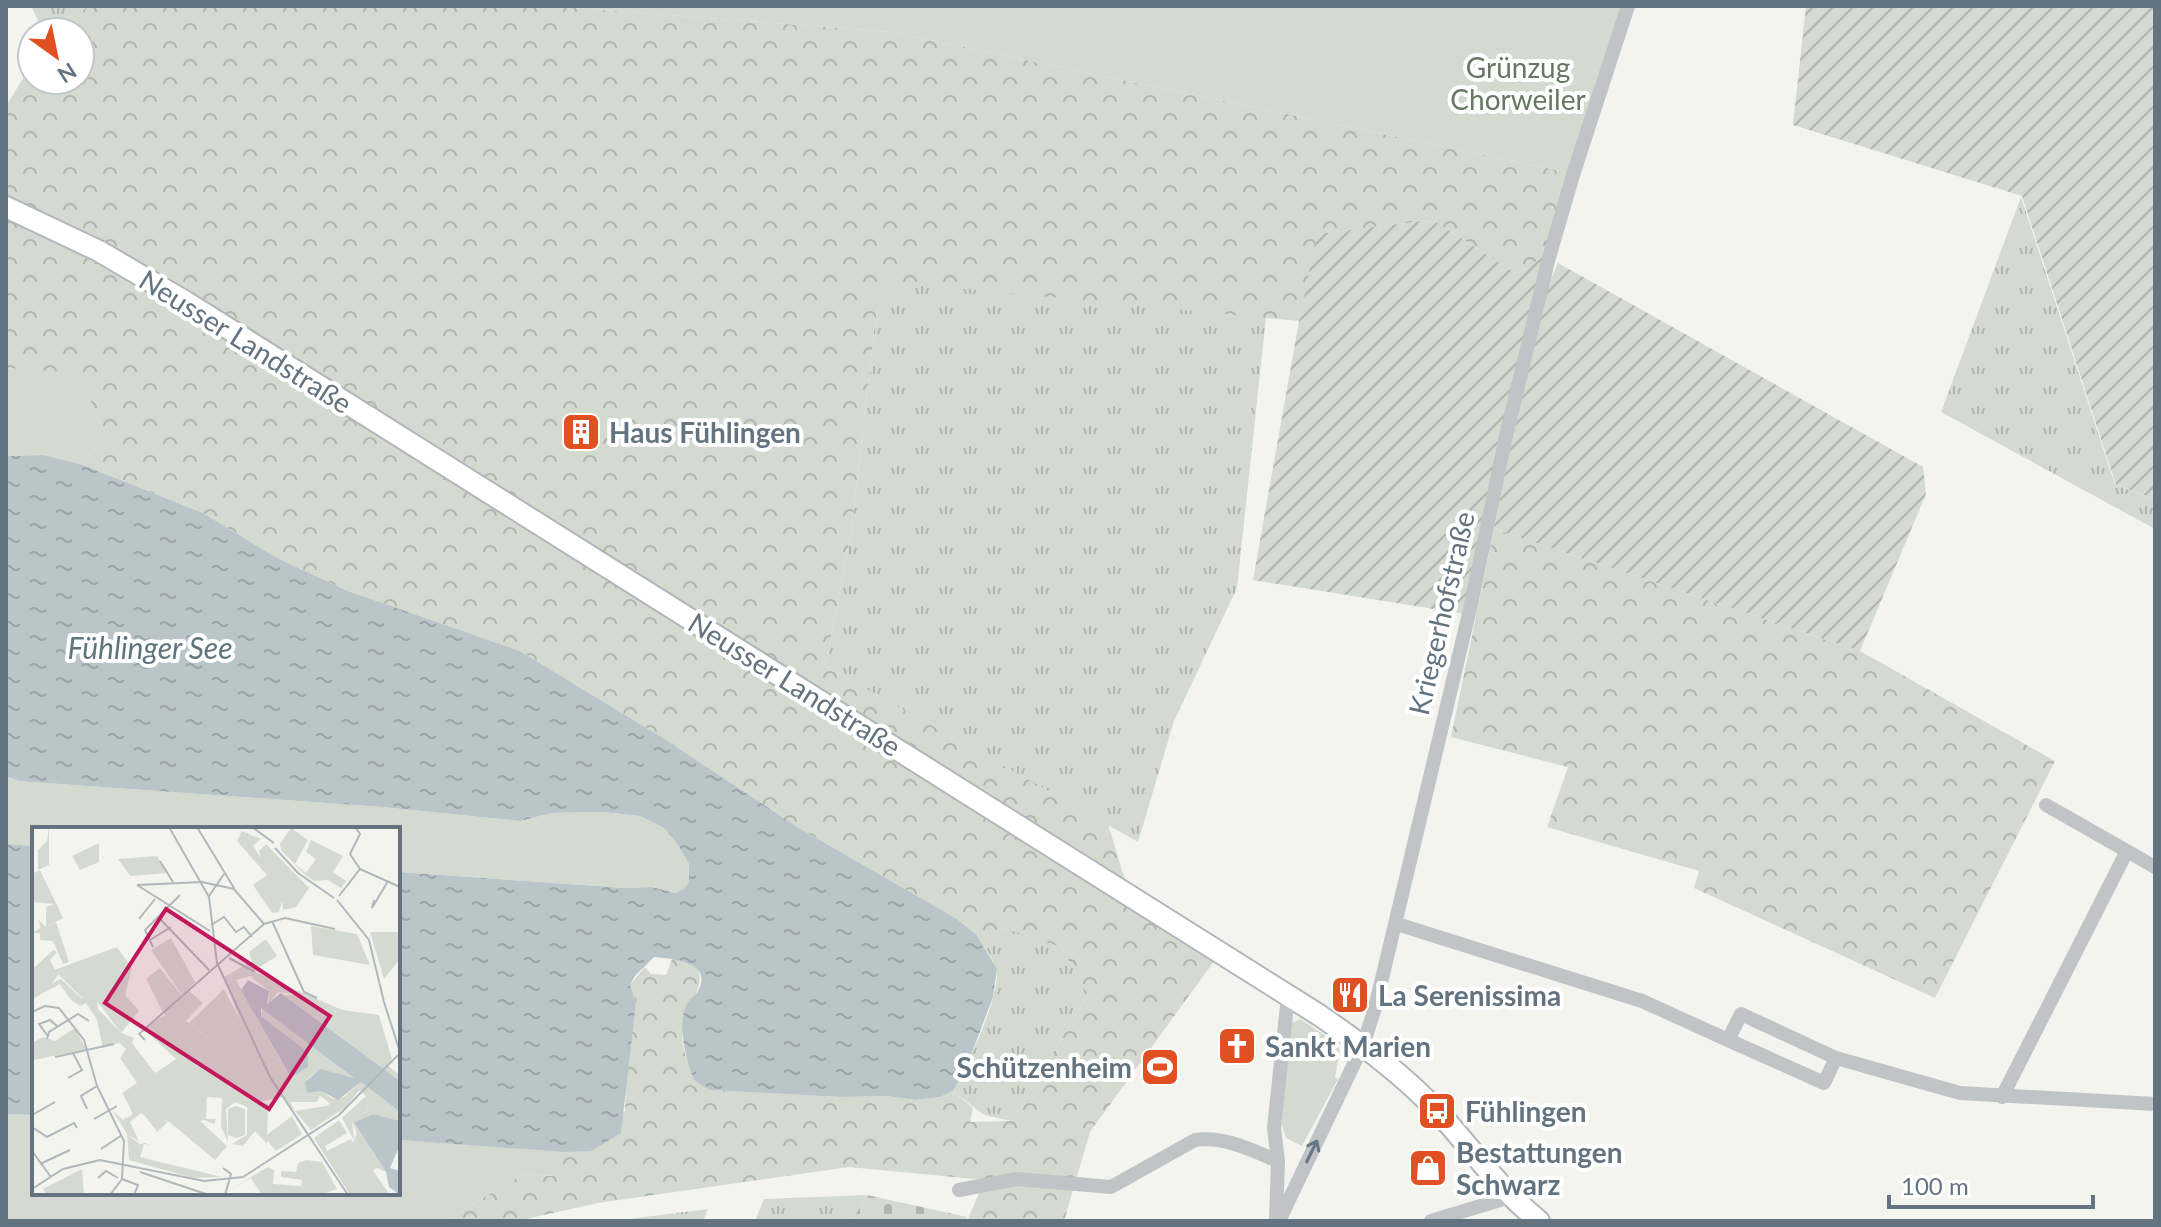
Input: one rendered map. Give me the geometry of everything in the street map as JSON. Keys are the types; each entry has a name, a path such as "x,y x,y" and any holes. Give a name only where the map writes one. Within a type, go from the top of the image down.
{"main road":[{"name":"Neusser Landstraße","path":"6,207 99,251 186,302 932,769 1363,1045 1404,1078 1437,1111 1510,1197 1539,1221"}],"street":[{"name":"Kriegerhofstraße","path":"1277,1221 1363,1045 1397,924 1548,261 1628,6"},
{"path":"2046,805 2155,867"},
{"path":"2002,1097 2127,851"},
{"path":"1397,924 1642,1001 1824,1083 1836,1058"},
{"name":"Kriegerhofstraße","path":"1277,1221 1278,1161 1274,1128 1288,996"},
{"path":"1728,1040 1741,1014 1836,1058 1938,1088 2002,1097 2155,1104"},
{"path":"959,1190 1017,1179 1111,1187 1195,1140 1210,1138 1222,1139 1278,1161"},
{"path":"1431,1221 1510,1197"}],"green space":[{"path":"31,6 90,6 71,16 36,16"},
{"path":"90,6 548,6 892,32 1571,173 1547,254 1517,274 1436,222 1422,221 1318,234 1299,321 884,281 875,323 851,534 825,666 1108,824 1132,903 1220,953 1090,1132 1064,1221 967,1221 985,1180 849,1167 598,1203 517,1221 446,1221 522,1174 552,1176 554,1150 591,1151 625,1111 626,1077 636,1002 630,985 645,967 651,974 666,975 672,959 688,962 697,968 699,985 686,1017 682,1037 685,1054 710,1090 841,1097 887,1096 915,1100 940,1097 953,1091 973,1108 970,1122 1012,1121 1088,995 1061,947 1004,928 977,935 957,919 799,828 663,738 520,651 348,591 277,558 203,513 83,465 105,433 77,374 6,368 6,106 16,90 16,96 96,96 96,16 71,16"},
{"name":"Grünzug Chorweiler","path":"548,6 1625,6 1571,173 892,32"},
{"path":"1806,6 2155,6 2155,499 2116,485 2022,196 1793,125"},
{"path":"2021,197 2115,485 2155,499 2155,529 1941,412"},
{"path":"1436,222 1517,274 1547,254 1465,614 1253,580 1317,234"},
{"path":"1558,263 1923,467 1926,494 1860,651 1494,529 1549,283"},
{"path":"884,280 1266,317 1237,588 1174,721 1138,842 825,666 851,534 875,323"},
{"path":"6,368 77,373 105,433 83,465 44,455 6,456"},
{"path":"1494,529 1860,651 2055,761 1935,998 1694,888 1699,871 1547,827 1568,767 1451,737"},
{"path":"6,776 18,781 382,807 520,821 552,813 602,812 640,816 664,828 678,845 689,864 689,881 684,889 675,893 652,887 626,888 400,872 400,827 32,827 32,846 6,844"},
{"path":"1004,928 1036,935 1061,947 1088,995 1012,1121 984,1115 953,1091 982,1030 997,979 996,968 977,935"},
{"path":"1300,1019 1338,1044 1340,1051 1335,1077 1338,1079 1302,1146 1286,1138 1281,1122 1292,1023"},
{"path":"6,1114 32,1115 32,1195 400,1195 400,1140 554,1150 553,1176 522,1174 446,1221 6,1221"},
{"path":"867,1195 852,1221 755,1221 764,1199"},
{"path":"867,1195 967,1217 965,1221 852,1221"},
{"path":"708,1209 703,1221 613,1221"}],"water":[{"name":"Fühlinger See","path":"44,455 83,465 203,513 277,558 348,591 520,651 663,738 799,828 957,919 977,935 997,969 993,997 967,1066 953,1091 940,1097 915,1100 887,1096 841,1097 710,1090 694,1080 682,1034 683,1015 687,1004 698,991 700,973 688,964 654,957 630,985 636,1002 621,1133 591,1151 567,1152 400,1140 400,872 626,888 652,887 675,893 684,889 689,881 689,864 664,828 640,816 602,812 552,813 520,821 382,807 18,781 6,776 6,456"},
{"path":"6,844 32,846 32,1115 6,1114"}],"place":[{"name":"Haus Fühlingen","path":"581,432"},
{"name":"La Serenissima","path":"1350,995"},
{"name":"Sankt Marien","path":"1237,1046"},
{"name":"Schützenheim","path":"1160,1067"},
{"name":"Fühlingen","path":"1437,1111"},
{"name":"Bestattungen Schwarz","path":"1428,1168"}]}
